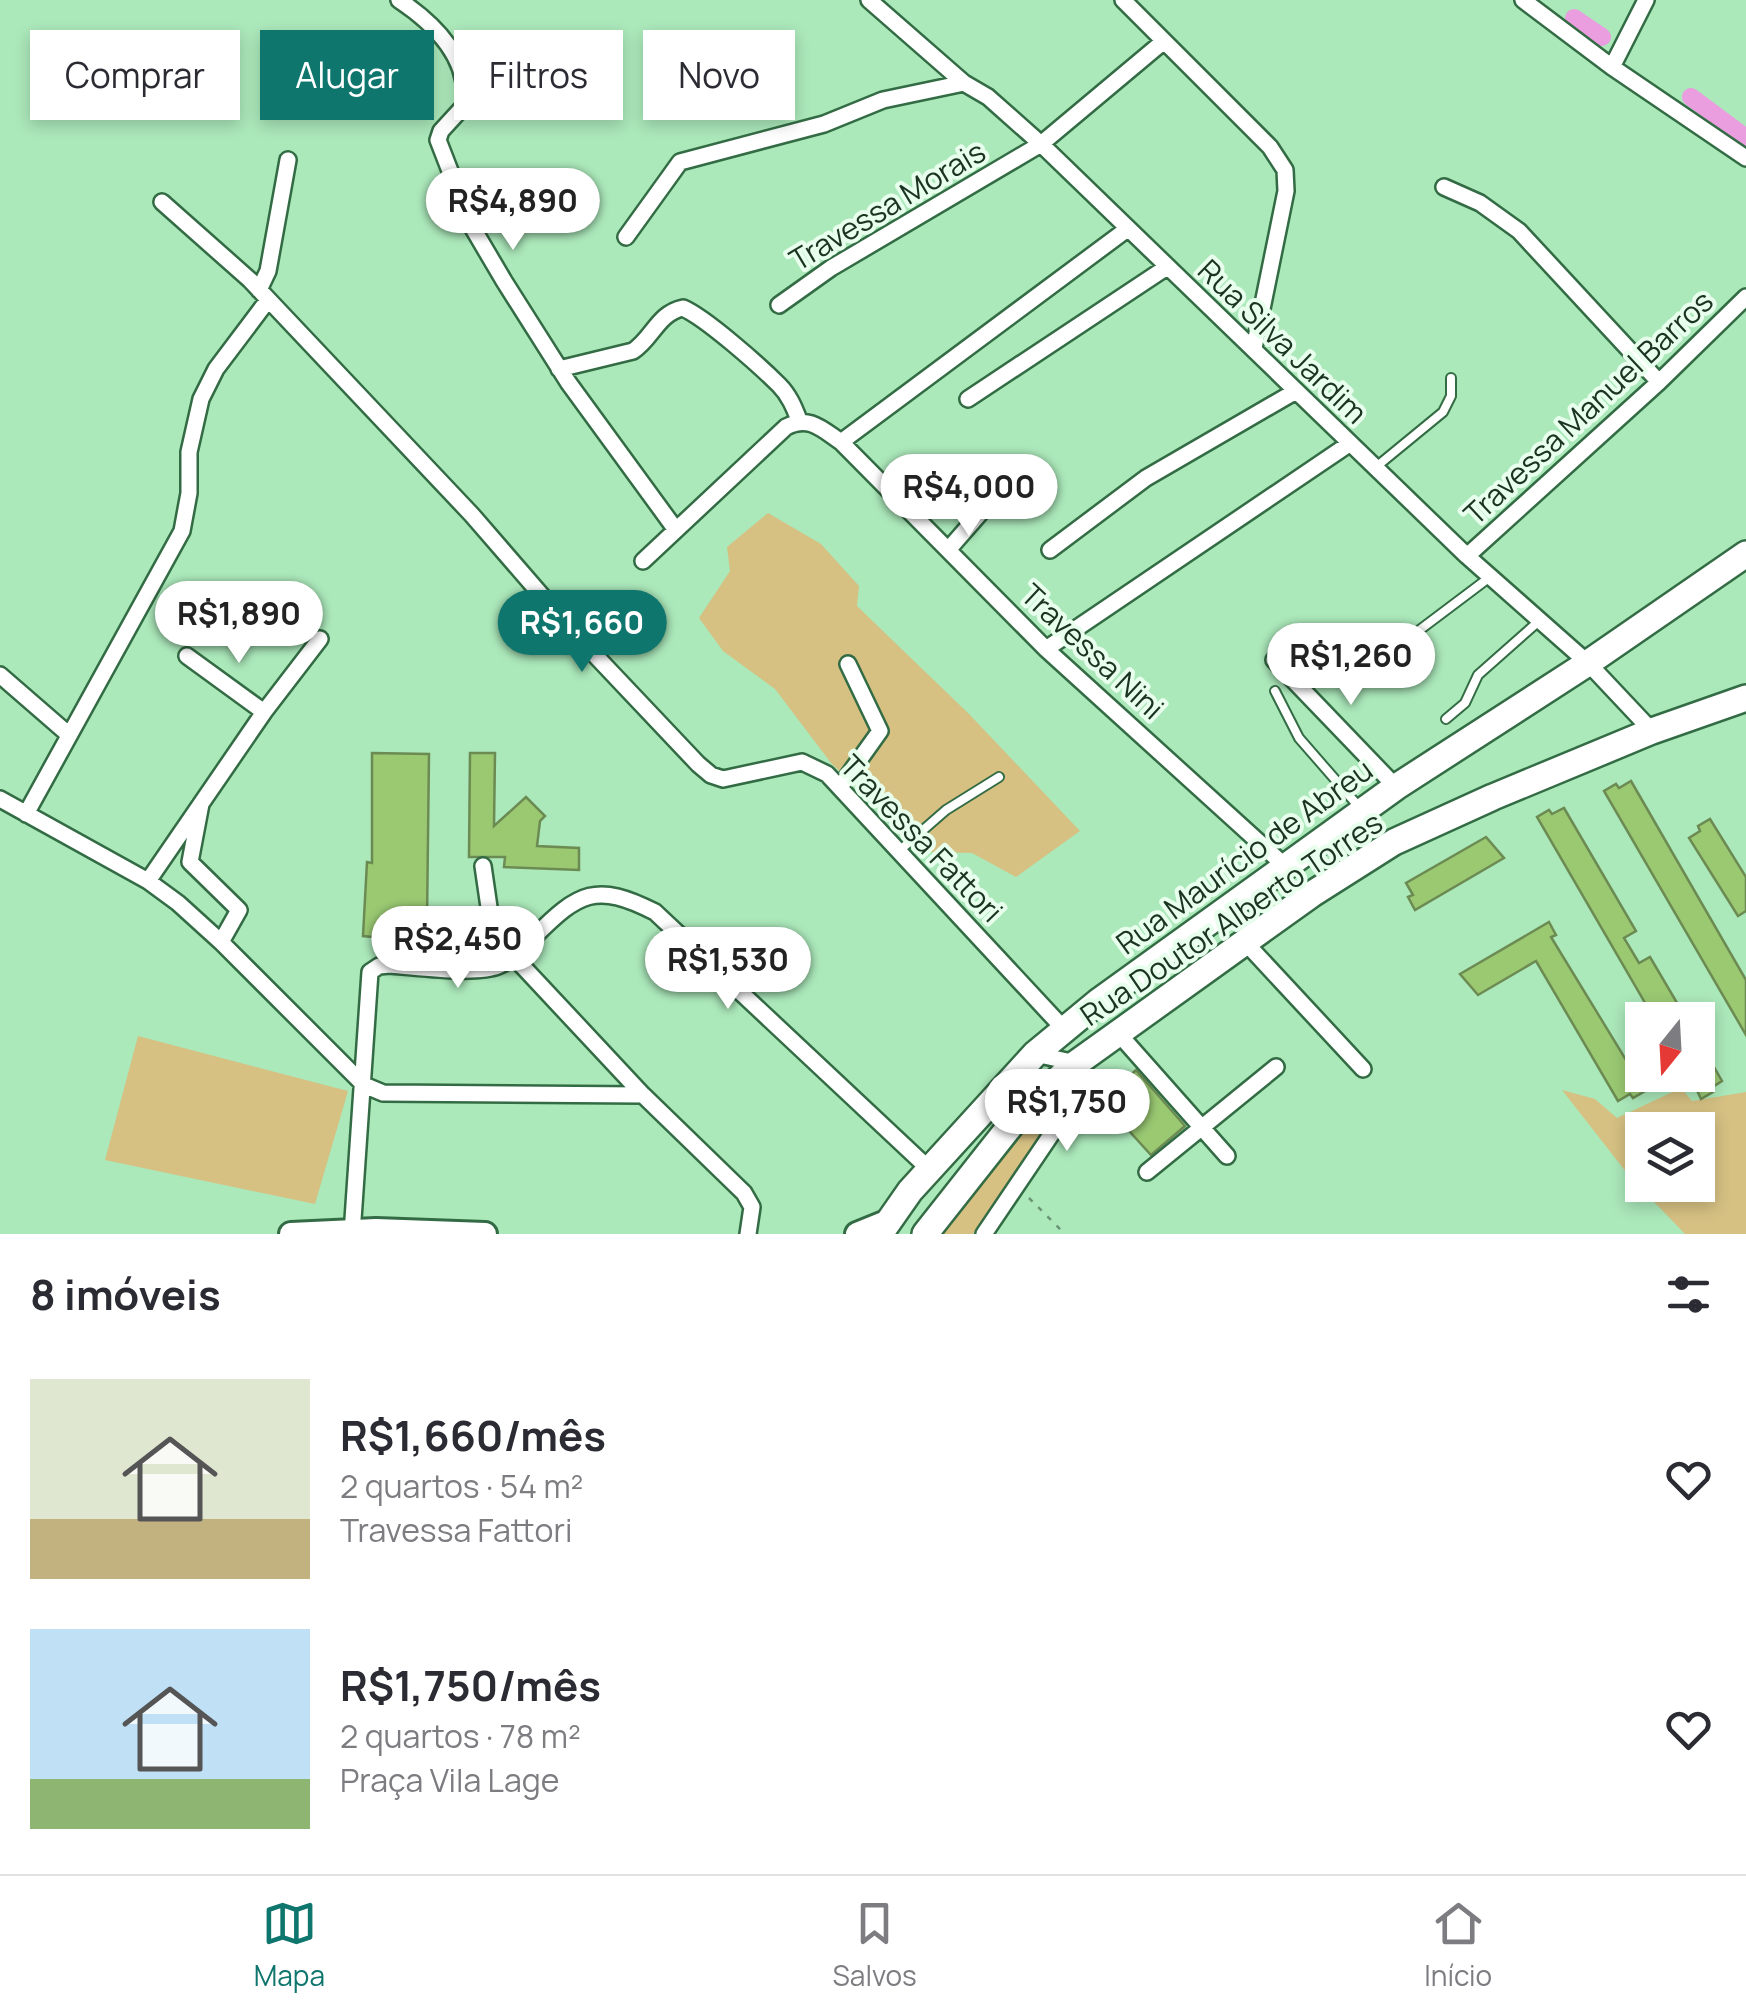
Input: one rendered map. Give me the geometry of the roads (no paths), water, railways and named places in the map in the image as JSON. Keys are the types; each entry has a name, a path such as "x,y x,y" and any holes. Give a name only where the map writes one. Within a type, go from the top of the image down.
{"main road":[{"name":"Rua Maurício de Abreu","path":"884,1227 929,1169 1035,1054 1064,1029 1284,865 1746,554"},
{"name":"Rua Doutor Alberto Torres","path":"925,1234 1015,1120 1071,1067 1244,941 1394,842 1652,731 1746,698"},
{"path":"857,1234 884,1227"},
{"path":"291,1234 485,1234"}],"street":[{"path":"399,0 437,32 454,54 466,92 460,113 441,131 441,149 472,224 559,368 676,530"},
{"name":"Rua Silva Jardim","path":"869,0 1041,144 1467,556 1588,663 1652,731"},
{"path":"1123,0 1270,146 1284,170 1283,209 1254,348"},
{"path":"1523,0 1746,158"},
{"path":"1612,66 1646,0"},
{"name":"Travessa Morais","path":"779,304 832,268 1041,144 1164,41"},
{"path":"626,237 680,162 824,124 882,100 964,83"},
{"path":"26,814 182,531 189,493 189,452 201,400 216,369 264,295 288,160"},
{"path":"1444,187 1480,203 1520,231 1658,382"},
{"name":"Travessa Fattori","path":"162,202 264,295 472,515 575,634 698,764 723,779 802,762 827,774 1064,1029"},
{"path":"841,442 1126,230"},
{"path":"968,399 1167,267"},
{"name":"Travessa Manuel Barros","path":"1467,556 1746,297"},
{"path":"559,368 633,351 642,346 664,317 682,308 702,320 780,386 791,400 799,420 786,427 643,562"},
{"path":"1050,550 1146,478 1296,390"},
{"name":"Travessa Nini","path":"799,420 818,426 841,442 1046,649 1284,865"},
{"path":"1046,649 1349,444"},
{"path":"948,550 1010,479"},
{"path":"148,880 264,712 320,639"},
{"path":"187,656 264,712"},
{"path":"1274,660 1396,787"},
{"path":"840,786 880,731 848,664"},
{"path":"0,676 68,734"},
{"path":"0,800 148,880 221,942 364,1085 383,1093 643,1096"},
{"path":"201,801 190,862 239,910 221,942"},
{"path":"483,866 490,914 514,957 643,1096 744,1193 752,1208 748,1234"},
{"path":"352,1233 370,972 390,965 495,968 514,957 563,910 586,898 617,894 655,912 929,1169"},
{"path":"1244,941 1364,1069"},
{"path":"1118,1033 1227,1156"},
{"path":"984,1234 1080,1096 1081,1082 1071,1067 1059,1057 1035,1054"},
{"path":"1147,1172 1276,1066"}],"lane":[{"path":"1376,467 1444,412 1452,396 1451,378"},
{"path":"1386,656 1490,577"},
{"path":"1446,720 1466,703 1478,675 1539,620"},
{"path":"1275,691 1300,738 1362,812"},
{"path":"899,851 946,810 998,777"}],"waterway":[{"path":"1574,18 1602,37"},
{"path":"1691,97 1746,138"}]}
